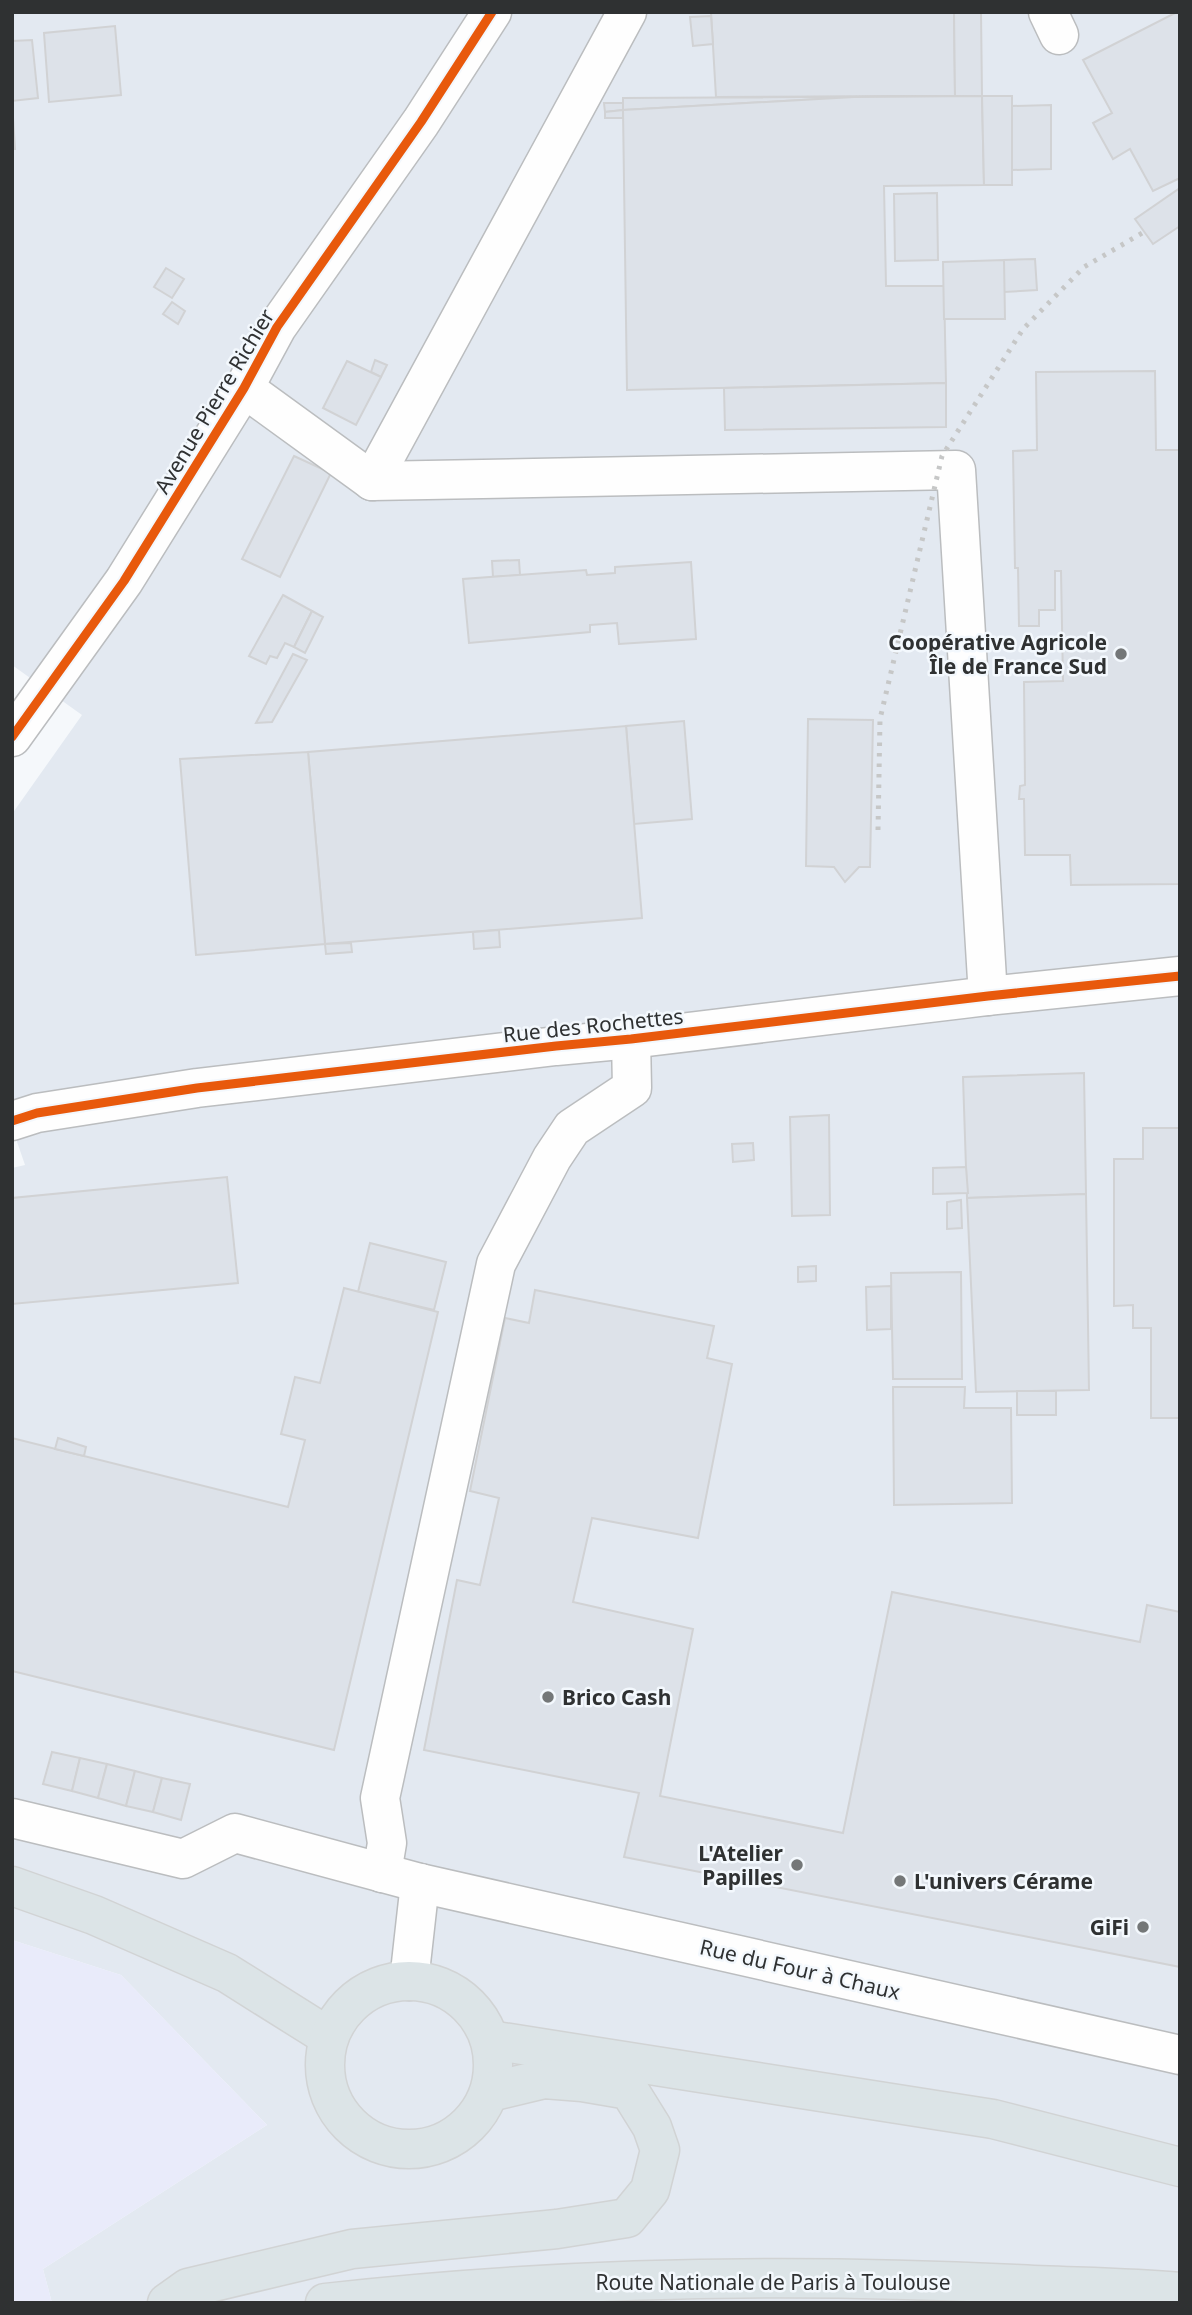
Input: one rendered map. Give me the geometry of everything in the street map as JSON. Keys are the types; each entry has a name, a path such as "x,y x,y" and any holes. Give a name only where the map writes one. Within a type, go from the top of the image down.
{"main road":[{"path":"12,1886 94,1915 227,1973 329,2036"},
{"path":"409,1980 435,1984 459,1997 478,2016 490,2040 494,2066 490,2092 478,2116 458,2135 434,2147 408,2151 382,2146 358,2133 339,2114 328,2090 324,2063 329,2036 342,2014 360,1996 383,1984 409,1980"},
{"path":"490,2040 993,2119 1180,2166"},
{"path":"167,2303 188,2288 352,2249 557,2229 627,2218 650,2190 660,2150 653,2127 629,2090 544,2079 490,2092"},
{"name":"Route Nationale de Paris à Toulouse","path":"326,2303 419,2292 668,2279 889,2278 1180,2292"}],"street":[{"name":"Avenue Pierre Richier","path":"18,714 124,581 244,388 277,327 421,122 492,12"},
{"path":"372,481 627,12"},
{"path":"244,388 372,481 956,470 988,996"},
{"name":"Rue des Rochettes","path":"12,1121 37,1113 197,1088 1180,976"},
{"path":"382,1873 387,1843 380,1798 496,1264 552,1158 572,1128 632,1088 631,1040"},
{"name":"Rue du Four à Chaux","path":"12,1818 183,1859 235,1833 420,1883 1180,2055"},
{"path":"409,1980 420,1883"}],"shaded area":[{"path":"12,12 1180,12 1180,2303 52,2303 43,2269 267,2125 121,1975 12,1940 12,1168 25,1165 12,1127 12,814 82,715 12,665"},
{"path":"12,1940 121,1975 267,2125 43,2269 52,2303 12,2303"}],"building":[{"path":"711,12 954,12 955,96 716,97"},
{"path":"954,12 981,12 982,96 955,96"},
{"path":"1180,12 1180,178 1153,191 1130,149 1113,159 1093,123 1112,113 1083,60"},
{"path":"711,16 713,44 693,46 690,17"},
{"path":"115,26 121,95 49,102 44,33"},
{"path":"32,40 38,98 12,101 12,41"},
{"path":"955,96 854,97 623,110 623,98"},
{"path":"982,96 984,185 884,186 886,286 944,286 946,383 627,390 623,110 854,97"},
{"path":"982,96 1012,96 1012,185 984,185"},
{"path":"12,102 15,149 12,149"},
{"path":"604,103 623,103 623,110 605,112"},
{"path":"1051,105 1051,169 1012,170 1012,106"},
{"path":"623,110 623,118 605,118 605,112"},
{"path":"1180,188 1180,226 1153,244 1135,219"},
{"path":"937,193 938,260 895,261 894,194"},
{"path":"1035,259 1037,290 1004,292 1004,260"},
{"path":"1004,260 1005,319 944,319 943,262"},
{"path":"166,268 184,279 172,298 154,287"},
{"path":"172,302 185,311 178,324 163,314"},
{"path":"375,360 387,365 381,377 371,372"},
{"path":"347,361 381,377 356,425 323,408"},
{"name":"Coopérative Agricole Île de France Sud","path":"1155,371 1156,450 1180,450 1180,884 1071,885 1070,855 1025,855 1024,799 1019,799 1020,786 1025,785 1024,682 1063,681 1061,571 1055,571 1055,610 1039,610 1039,626 1019,626 1013,451 1037,450 1036,372"},
{"path":"946,383 946,427 725,430 724,388"},
{"path":"294,456 331,473 280,577 242,559"},
{"path":"519,560 520,575 493,577 492,561"},
{"path":"691,562 696,639 619,644 617,623 590,625 590,632 469,643 463,579 586,570 587,575 615,573 615,567"},
{"path":"283,595 312,611 294,647 285,643 277,658 270,656 266,664 249,656"},
{"path":"312,611 323,617 305,653 294,647"},
{"path":"293,654 307,660 272,722 256,723"},
{"path":"808,719 873,720 870,867 859,867 845,882 834,867 806,866"},
{"path":"684,721 692,819 634,824 626,726"},
{"path":"626,726 642,918 325,944 308,752"},
{"path":"308,752 325,944 196,955 180,759"},
{"path":"499,930 500,947 474,949 473,932"},
{"path":"351,943 352,952 326,954 325,944"},
{"path":"1084,1073 1086,1194 967,1198 963,1077"},
{"path":"829,1115 830,1215 792,1216 790,1117"},
{"path":"1143,1128 1180,1128 1180,1418 1151,1418 1151,1328 1133,1328 1133,1305 1114,1306 1114,1159 1143,1159"},
{"path":"753,1143 754,1160 733,1162 732,1144"},
{"path":"966,1167 968,1193 933,1194 933,1168"},
{"path":"227,1177 238,1283 12,1304 12,1198"},
{"path":"1086,1194 1089,1390 976,1392 967,1198"},
{"path":"961,1200 962,1228 947,1229 947,1202"},
{"path":"370,1243 446,1262 434,1310 358,1292"},
{"path":"816,1266 816,1281 798,1282 798,1267"},
{"path":"961,1272 962,1379 893,1379 891,1273"},
{"path":"891,1286 891,1329 867,1330 866,1287"},
{"path":"344,1288 438,1312 334,1750 12,1671 12,1438 288,1507 305,1440 281,1434 295,1377 320,1383"},
{"path":"535,1290 714,1326 707,1358 732,1364 698,1538 592,1518 573,1602 693,1629 660,1796 843,1833 892,1592 1140,1642 1147,1605 1180,1612 1180,1967 624,1857 639,1793 424,1750 457,1580 480,1585 499,1498 470,1491 505,1318 529,1323"},
{"path":"893,1387 965,1387 964,1408 1011,1408 1012,1503 894,1505"},
{"path":"1017,1391 1056,1391 1056,1415 1017,1415"},
{"path":"58,1438 86,1447 84,1456 55,1449"},
{"path":"52,1752 80,1758 72,1791 43,1784"},
{"path":"80,1758 107,1764 98,1798 72,1791"},
{"path":"107,1764 135,1771 126,1806 98,1798"},
{"path":"135,1771 162,1778 153,1812 126,1806"},
{"path":"162,1778 190,1784 181,1820 153,1812"}],"railway":[{"path":"878,830 880,719 942,456 1023,329 1084,267 1144,232"}],"cycle path":[{"path":"12,737 124,581 244,388 277,327 421,122 492,12"},
{"path":"12,1121 37,1113 197,1088 1180,976"}],"place":[{"name":"Coopérative Agricole Île de France Sud","path":"1121,654"},
{"name":"Brico Cash","path":"548,1697"},
{"name":"L'Atelier Papilles","path":"797,1865"},
{"name":"L'univers Cérame","path":"900,1881"},
{"name":"GiFi","path":"1143,1927"}]}
